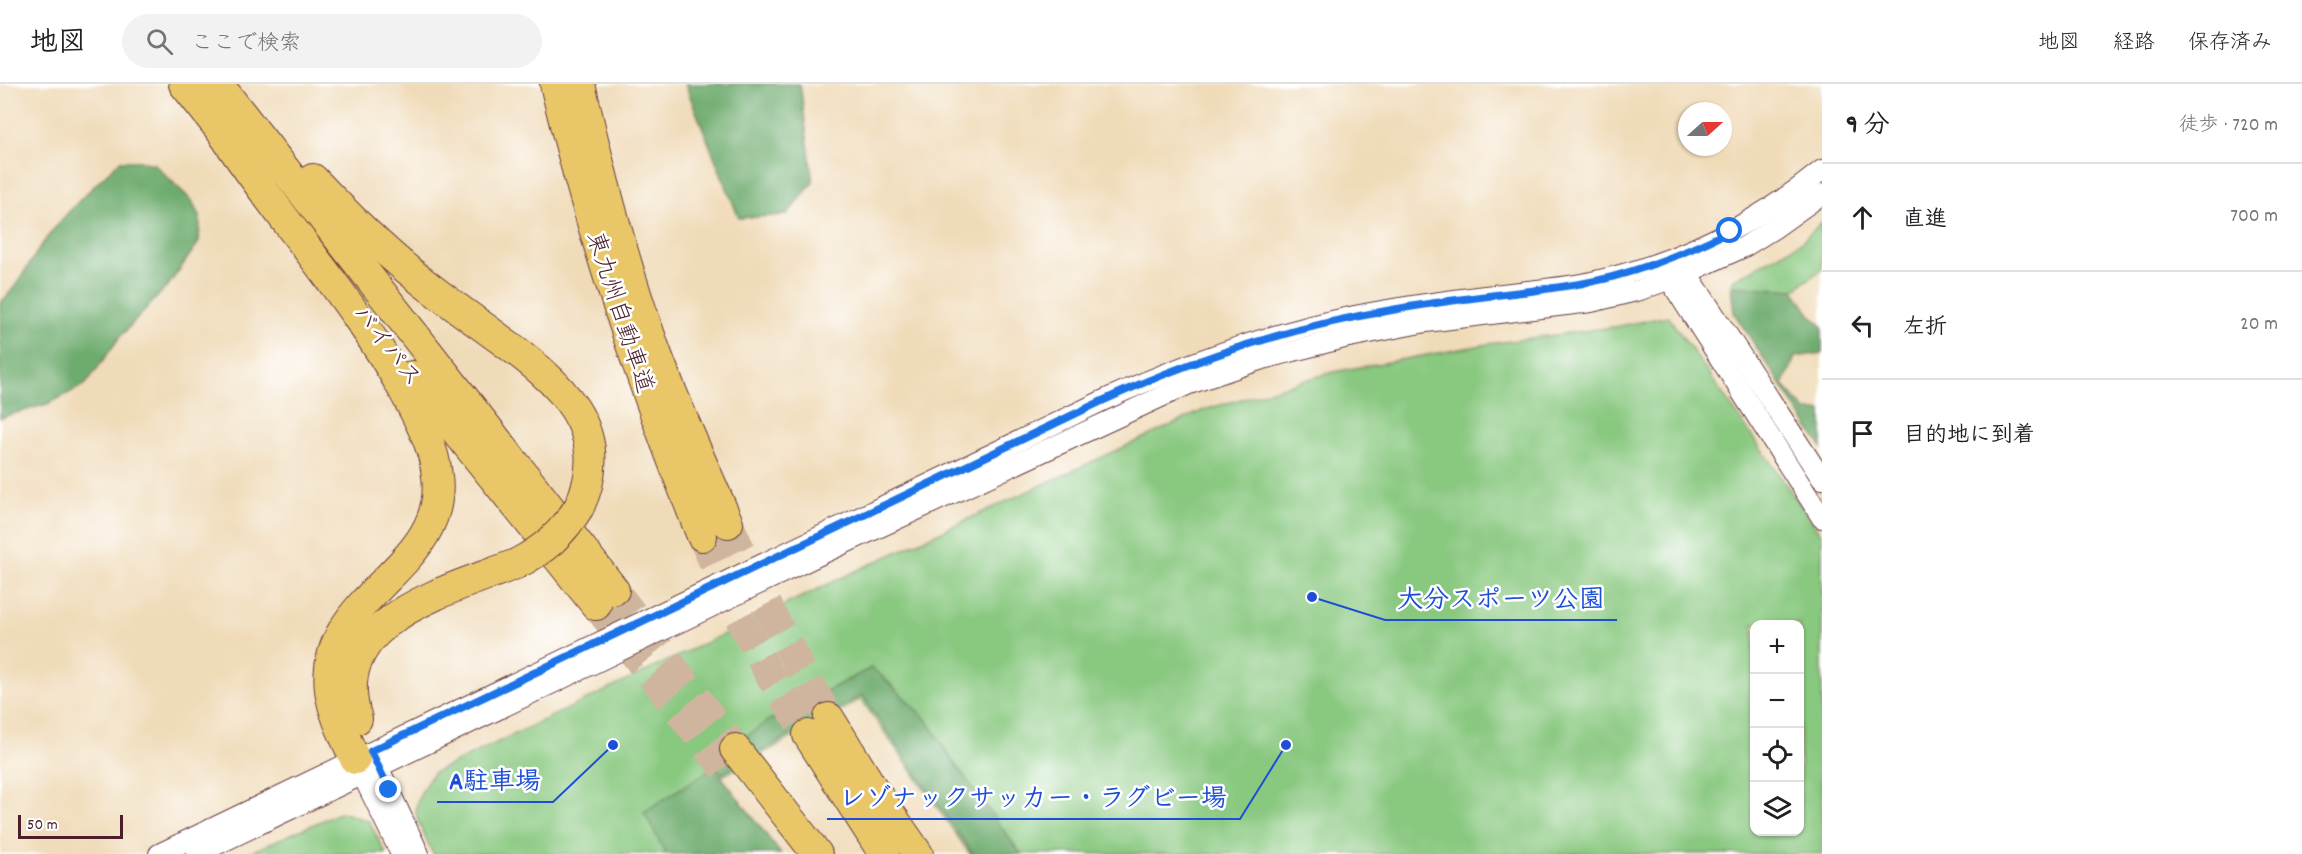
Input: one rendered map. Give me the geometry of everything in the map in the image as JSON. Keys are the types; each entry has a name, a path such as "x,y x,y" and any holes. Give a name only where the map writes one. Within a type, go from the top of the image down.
{"highway":[{"name":"バイパス","path":"184,84 426,393 605,598 218,84"},
{"path":"230,84 292,157 377,243 427,285 534,364 565,393 579,415 585,430 590,455 588,480 579,507 563,531 546,547 516,564 419,602 386,623 371,640 356,663 351,683 352,704 366,763"},
{"name":"東九州自動車道","path":"555,84 572,155 615,300 667,449 715,530 685,425 627,266 597,159 580,84"},
{"path":"224,135 257,184 336,287 388,362 421,423 432,449 438,476 437,502 432,520 419,545 356,610 335,647 330,691 337,717 366,763"},
{"path":"884,854 818,727 873,789 918,854"},
{"path":"791,854 730,758 817,854"}],"street":[{"path":"197,854 366,763 1102,401 1182,366 1248,344 1348,318 1432,303 1594,281 1671,258 1744,223 1796,190 1822,170"},
{"path":"159,854 366,763 1131,409 1206,377 1259,360 1344,338 1426,322 1591,302 1640,290 1720,259 1759,238 1822,194"},
{"path":"1671,258 1678,276 1822,518"},
{"path":"1678,276 1822,479"},
{"path":"366,763 401,854"},
{"path":"366,763 419,854"}],"green space":[{"path":"685,84 800,84 813,182 787,215 739,218"},
{"path":"120,161 154,164 192,201 200,219 199,242 170,283 119,338 86,384 50,403 0,418 0,303 54,228"},
{"path":"1822,222 1822,269 1794,290 1731,286 1733,280 1800,243"},
{"path":"1731,286 1794,290 1809,313 1822,326 1822,353 1795,357 1783,385 1806,411 1822,411 1822,448 1734,313"},
{"path":"1668,316 1822,536 1822,854 970,854 861,699 652,815 674,854 433,854 418,821 416,805 433,773 860,569 1204,410 1333,372 1488,344 1620,326"},
{"path":"871,668 928,721 952,760 1021,854 973,854 862,695 722,773 712,762 766,722"},
{"path":"714,767 781,854 666,854 644,812"},
{"path":"341,812 369,821 386,854 246,854"}],"tunnel":[{"path":"728,523 776,622 829,718"},
{"path":"702,536 737,613 768,672 808,735"},
{"path":"614,590 735,749"},
{"path":"596,605 724,768"}],"place":[{"name":"大分スポーツ公園","path":"1312,597"},
{"name":"A駐車場","path":"613,745"},
{"name":"レゾナックサッカー・ラグビー場","path":"1286,745"}],"route":[{"path":"389,790 371,751 1136,385 1208,356 1348,318 1432,303 1567,286 1612,277 1671,258 1730,231"}]}
